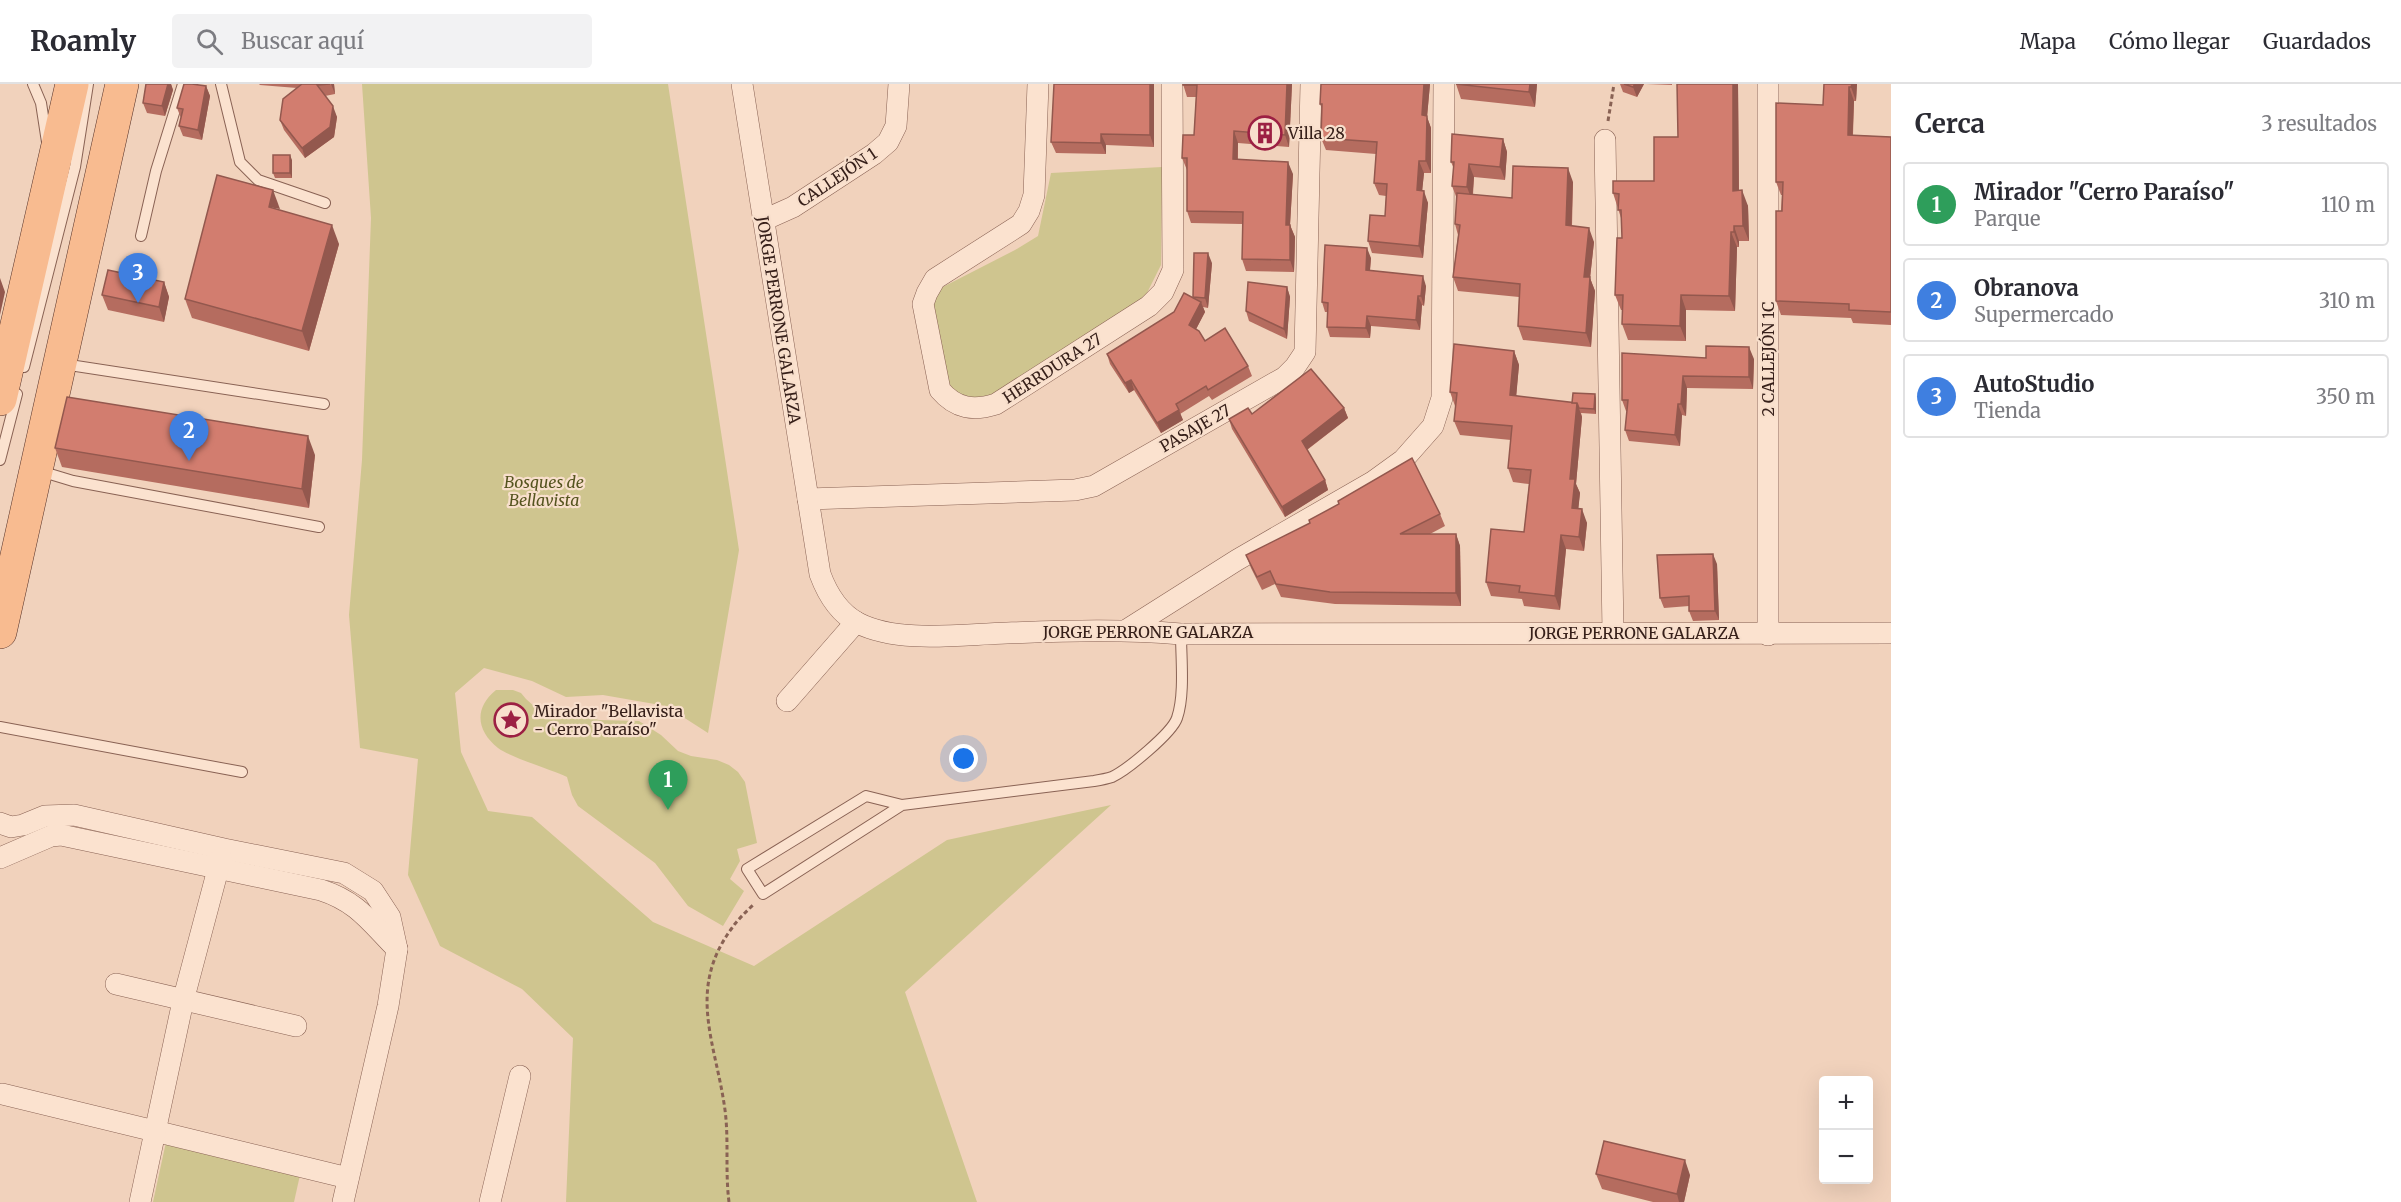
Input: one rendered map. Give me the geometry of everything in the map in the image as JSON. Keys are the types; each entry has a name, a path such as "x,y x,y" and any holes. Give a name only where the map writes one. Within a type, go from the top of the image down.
{"main road":[{"path":"9,393 51,172 72,84"},
{"path":"0,632 122,84"}],"street":[{"name":"JORGE PERRONE GALARZA","path":"742,84 820,574 825,588 844,613 856,622 875,629 914,636 1128,629 1181,634 1891,633"},
{"name":"CALLEJÓN 1","path":"764,220 793,207 874,154 888,142 896,126 899,84"},
{"name":"HERRDURA 27","path":"1038,84 1034,195 1029,211 1021,224 935,279 923,304 940,390 948,399 966,408 980,409 996,404 1149,306 1163,292 1173,270 1172,84"},
{"name":"PASAJE 27","path":"808,500 1075,490 1094,486 1285,377 1305,352 1311,84"},
{"path":"1128,629 1237,560 1374,481 1403,460 1433,426 1442,398 1444,84"},
{"name":"2 CALLEJÓN 1C","path":"1768,84 1768,634"},
{"path":"1605,140 1613,632"},
{"path":"787,700 856,622"},
{"path":"0,823 11,826 23,825 45,816 74,815 344,873 373,891 390,917 396,949 388,1006 343,1202"},
{"path":"0,858 39,841 61,835 217,870 321,890 342,897 361,911 396,949"},
{"path":"140,1202 183,1001 224,849"},
{"path":"116,984 296,1026"},
{"path":"490,1202 520,1076"},
{"path":"2,1094 348,1178"}],"lane":[{"path":"33,84 42,103 51,172"},
{"path":"22,375 75,167 88,84"},
{"path":"141,236 156,171 183,84"},
{"path":"221,84 240,162 258,180 325,203"},
{"path":"59,363 324,404"},
{"path":"0,460 9,393"},
{"path":"35,470 73,481 319,527"},
{"path":"902,805 763,894 747,869 866,796 902,805 1094,782 1111,777 1122,771 1170,730 1177,720 1181,634"},
{"path":"0,726 242,772"}],"path":[{"path":"1605,140 1614,84"},
{"path":"729,1202 726,1114 707,1019 706,987 715,955 732,927 763,894"}],"green space":[{"name":"Bosques de Bellavista","path":"362,84 668,84 739,550 708,733 666,706 603,695 566,697 532,681 484,668 455,693 461,752 488,811 532,817 653,922 754,966 947,840 1111,805 905,992 977,1202 566,1202 573,1038 522,989 440,946 408,875 418,759 360,748 349,615 362,460 371,218"},
{"path":"1162,167 1161,265 1143,301 998,399 967,401 946,387 930,306 937,290 1038,236 1051,173"},
{"path":"496,690 513,690 521,693 535,707 570,712 599,720 639,721 661,735 678,751 691,756 717,760 738,772 745,782 757,843 737,849 740,861 730,879 744,891 723,926 688,906 655,863 578,806 567,777 512,756 491,741 485,734 480,719 484,704"},
{"path":"166,1142 300,1175 294,1202 153,1202"}],"building":[{"path":"146,84 168,84 162,106 143,103"},
{"path":"184,84 206,86 198,130 179,126 183,109 177,108"},
{"path":"302,84 330,84 317,85 333,106 330,127 302,148 280,120 283,99"},
{"path":"1054,84 1150,84 1150,135 1101,134 1101,143 1051,142"},
{"path":"1183,84 1287,84 1285,135 1234,131 1233,159 1288,162 1286,225 1290,225 1290,260 1242,259 1243,212 1187,211 1187,158 1182,158 1183,135 1194,135 1197,85"},
{"path":"1321,84 1424,84 1422,115 1427,116 1426,161 1419,161 1417,190 1424,191 1419,246 1368,241 1370,215 1385,216 1387,184 1374,183 1377,142 1321,138"},
{"path":"1456,84 1530,84 1529,92"},
{"path":"1677,84 1733,84 1733,191 1742,190 1743,226 1734,226 1734,232 1731,232 1729,296 1681,295 1680,326 1622,324 1623,295 1615,295 1617,238 1622,238 1621,210 1618,210 1619,194 1613,193 1613,181 1654,181 1654,137 1678,137"},
{"path":"1824,84 1852,84 1849,87 1848,135 1891,137 1891,312 1849,310 1849,304 1776,301 1776,211 1782,211 1783,182 1776,182 1776,103 1823,105"},
{"path":"1452,134 1503,139 1500,167 1469,164 1467,187 1452,186 1454,162 1451,162"},
{"path":"273,155 290,155 290,173 273,173"},
{"path":"1513,166 1568,168 1566,225 1589,228 1584,277 1590,277 1586,333 1518,326 1520,284 1453,277 1460,225 1455,224 1457,193 1512,198"},
{"path":"217,175 273,190 269,207 332,225 302,331 185,299"},
{"path":"1325,245 1367,248 1366,270 1423,276 1416,320 1367,316 1366,328 1327,327 1328,303 1322,302"},
{"path":"1194,253 1208,253 1205,298 1193,297"},
{"path":"108,270 164,282 159,307 102,295"},
{"path":"1248,282 1287,287 1284,329 1246,311"},
{"path":"1184,293 1201,302 1189,325 1199,331 1205,341 1225,328 1248,366 1208,390 1206,386 1176,404 1179,410 1157,423 1131,380 1125,383 1107,354 1174,312"},
{"path":"1454,344 1514,351 1510,395 1577,403 1570,479 1575,479 1572,508 1582,509 1579,537 1561,535 1555,596 1519,592 1520,586 1486,582 1491,529 1524,532 1531,470 1508,468 1512,426 1454,421 1457,393 1450,392"},
{"path":"1706,346 1749,347 1749,377 1683,376 1675,435 1625,430 1628,400 1622,400 1622,353 1706,358"},
{"path":"1311,369 1344,408 1302,441 1325,480 1282,507 1229,419 1248,408 1252,414"},
{"path":"1573,393 1595,394 1594,409 1579,408 1577,403 1572,403"},
{"path":"67,397 308,436 302,489 55,448"},
{"path":"1412,458 1440,514 1400,534 1456,534 1456,593 1330,592 1276,584 1270,571 1257,577 1246,555 1310,523 1309,520 1339,504 1338,501"},
{"path":"1713,554 1715,611 1689,611 1689,596 1660,598 1657,555"},
{"path":"1604,1141 1685,1160 1677,1194 1596,1174"}],"place":[{"name":"Villa 28","path":"1265,133"},
{"name":"AutoStudio","path":"138,303"},
{"name":"Obranova","path":"189,461"},
{"name":"Mirador \"Bellavista - Cerro Paraíso\"","path":"511,720"},
{"name":"Mirador \"Cerro Paraíso\"","path":"668,810"}]}
